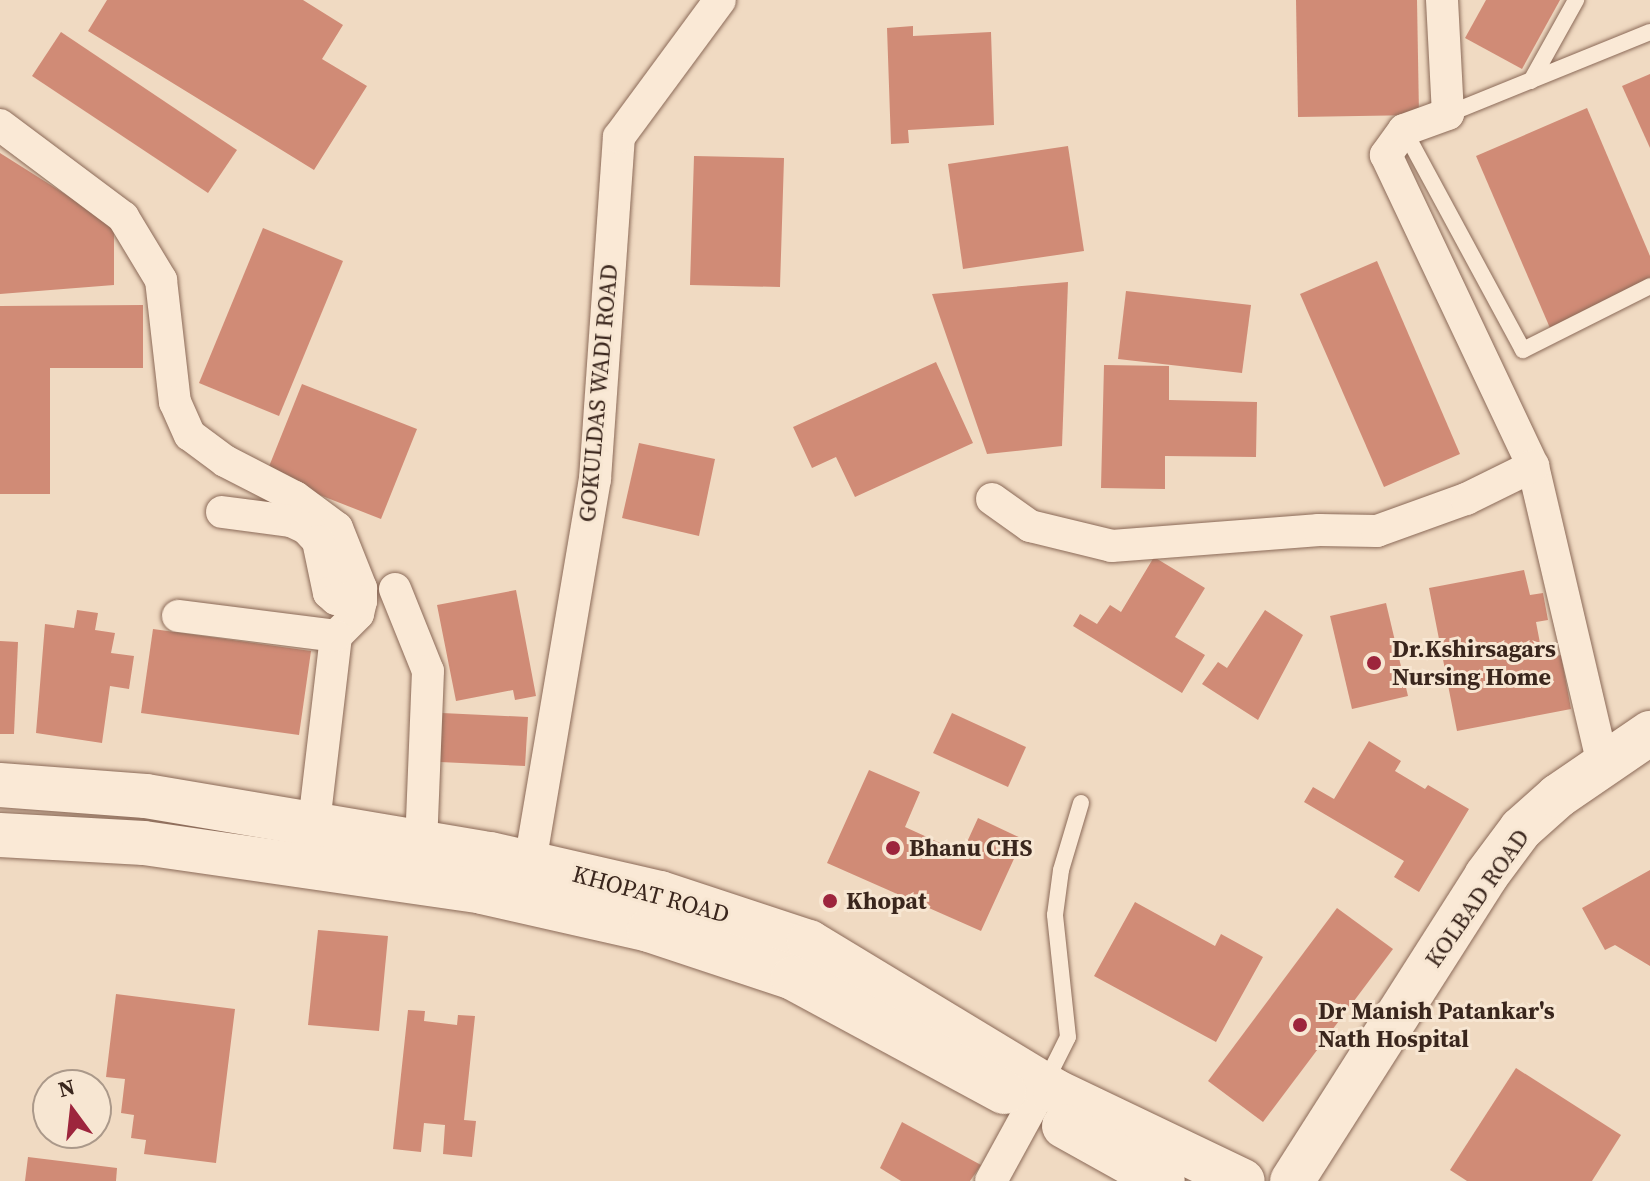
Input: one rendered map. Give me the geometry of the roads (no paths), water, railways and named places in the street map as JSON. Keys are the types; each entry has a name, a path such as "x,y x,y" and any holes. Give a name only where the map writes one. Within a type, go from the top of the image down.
{"main road":[{"name":"KOLBAD ROAD","path":"1292,1181 1486,876 1521,829 1558,796 1650,733"},
{"name":"KHOPAT ROAD","path":"2,785 146,796 530,863 660,893 809,942 1163,1181"},
{"path":"1,835 2,785"},
{"name":"KHOPAT ROAD","path":"1,835 144,843 467,890 649,930 793,978 1038,1096 1243,1181"}],"street":[{"name":"GOKULDAS WADI ROAD","path":"530,863 595,479 619,137 720,0"},
{"path":"1442,0 1448,114 1404,130 1386,155 1533,466 1603,764"},
{"path":"0,125 123,217 161,280 175,402 190,435 225,461 295,497 337,528 361,588 361,601 358,614 336,636 314,824"},
{"path":"992,499 1030,526 1112,546 1319,530 1377,531 1466,499 1533,466"},
{"path":"222,512 291,521 306,528 318,541 329,593 336,599 361,601"},
{"path":"395,589 428,671 421,842"},
{"path":"178,616 336,636"},
{"path":"991,1181 1038,1096"}],"lane":[{"path":"1531,81 1576,0"},
{"path":"1448,114 1650,32"},
{"path":"1404,130 1523,350 1650,286"},
{"path":"1038,1096 1068,1037 1055,915 1061,870 1081,803"}],"place":[{"name":"Dr.Kshirsagars Nursing Home","path":"1374,663"},
{"name":"Bhanu CHS","path":"893,848"},
{"name":"Khopat","path":"830,901"},
{"name":"Dr Manish Patankar's Nath Hospital","path":"1300,1025"}]}
